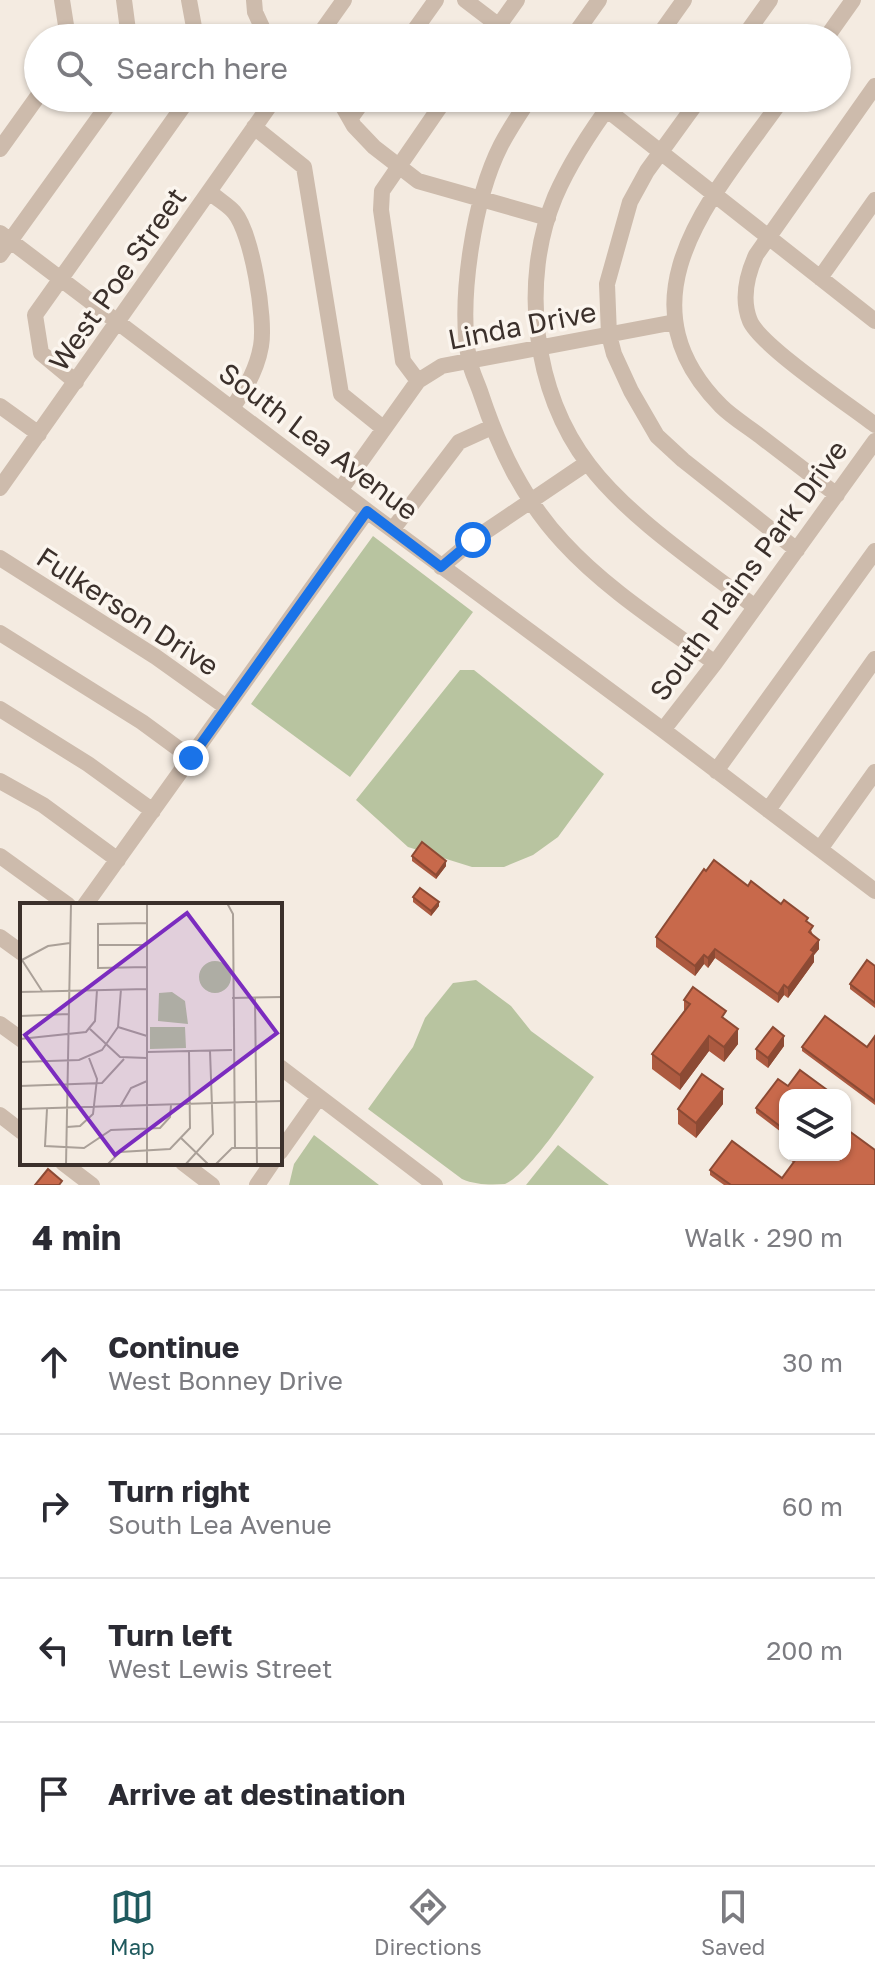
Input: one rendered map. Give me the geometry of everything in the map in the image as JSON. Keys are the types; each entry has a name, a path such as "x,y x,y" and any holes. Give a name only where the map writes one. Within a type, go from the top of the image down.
{"street":[{"path":"62,0 66,24"},
{"path":"124,0 127,24"},
{"path":"189,0 193,24"},
{"path":"254,0 261,24"},
{"path":"327,24 344,0"},
{"path":"419,24 436,0"},
{"path":"465,0 487,24"},
{"path":"500,24 517,0"},
{"path":"582,24 599,0"},
{"path":"667,24 684,0"},
{"path":"753,24 770,0"},
{"path":"836,24 853,0"},
{"path":"875,86 768,237 749,270 745,306 756,333 875,425"},
{"path":"0,149 27,112"},
{"path":"0,255 5,237 102,112"},
{"path":"76,382 44,359 35,315 179,112"},
{"name":"West Poe Street","path":"1,484 265,112"},
{"path":"346,112 374,147 418,181 548,218"},
{"path":"350,119 355,112"},
{"path":"418,381 403,361 381,210 382,191 436,112"},
{"path":"521,112 501,144 480,199 467,293 469,359 492,427 530,500 560,539 586,566 715,663"},
{"path":"606,112 569,167 548,218 539,261 539,348 563,423 587,463 610,490 641,518 755,607"},
{"path":"619,112 661,153 875,321"},
{"path":"690,112 630,202 607,284 609,335 631,391 657,436 797,550"},
{"path":"773,112 714,195 679,259 675,322 695,374 722,407 837,495"},
{"path":"254,127 304,167 341,394 383,428"},
{"path":"210,192 234,212 248,239 260,309 262,344 249,384 232,408"},
{"path":"820,278 875,200"},
{"name":"South Lea Avenue","path":"5,237 441,567 873,886"},
{"name":"Linda Drive","path":"341,489 418,381 442,366 675,322"},
{"path":"0,406 39,434"},
{"path":"393,529 459,442 492,427"},
{"name":"South Plains Park Drive","path":"663,730 875,441"},
{"path":"441,567 473,540 587,463"},
{"path":"86,903 367,511"},
{"path":"716,771 875,551"},
{"name":"Fulkerson Drive","path":"0,558 156,657 226,707"},
{"path":"0,633 142,722 191,758"},
{"path":"768,810 875,659"},
{"path":"0,709 88,764 153,811"},
{"path":"820,849 875,772"},
{"path":"0,781 43,805 118,860"},
{"path":"0,856 65,903"},
{"path":"0,937 20,952"},
{"path":"0,1024 20,1039"},
{"path":"282,1069 435,1185"},
{"path":"282,1149 319,1097"},
{"path":"0,1115 20,1130"},
{"path":"66,1165 92,1185"},
{"path":"186,1165 212,1185"},
{"path":"257,1185 271,1165"}],"green space":[{"path":"373,536 473,612 350,777 251,704"},
{"path":"460,670 474,670 604,774 558,837 533,855 504,867 472,867 408,847 356,800"},
{"path":"476,980 511,1006 531,1031 594,1077 540,1152 505,1184 462,1179 368,1109 413,1047 425,1018 453,983"},
{"path":"314,1135 379,1185 289,1185 294,1164"},
{"path":"558,1145 602,1180 609,1185 526,1185"}],"building":[{"path":"422,842 446,861 436,875 412,856"},
{"path":"714,860 748,886 751,881 781,904 784,900 808,918 806,921 813,926 809,932 819,940 811,950 814,952 788,988 784,985 778,994 715,949 708,958 704,955 695,966 656,937 704,869 706,871"},
{"path":"420,888 439,902 431,911 413,897"},
{"path":"867,960 875,966 875,1003 850,984"},
{"path":"693,987 726,1011 722,1017 738,1029 724,1047 709,1036 680,1075 652,1054 690,1004 684,1000"},
{"path":"825,1016 867,1047 875,1036 875,1101 802,1047"},
{"path":"773,1027 784,1036 768,1058 756,1049"},
{"path":"800,1070 826,1089 779,1089 779,1125 756,1108 778,1079 788,1086"},
{"path":"702,1074 723,1089 696,1123 678,1109"},
{"path":"851,1132 875,1150 875,1185 731,1185 710,1170 732,1141 782,1178 795,1161 851,1161"},
{"path":"48,1169 62,1181 59,1185 35,1185"}],"route":[{"path":"191,758 367,511 441,567 473,540"}]}
